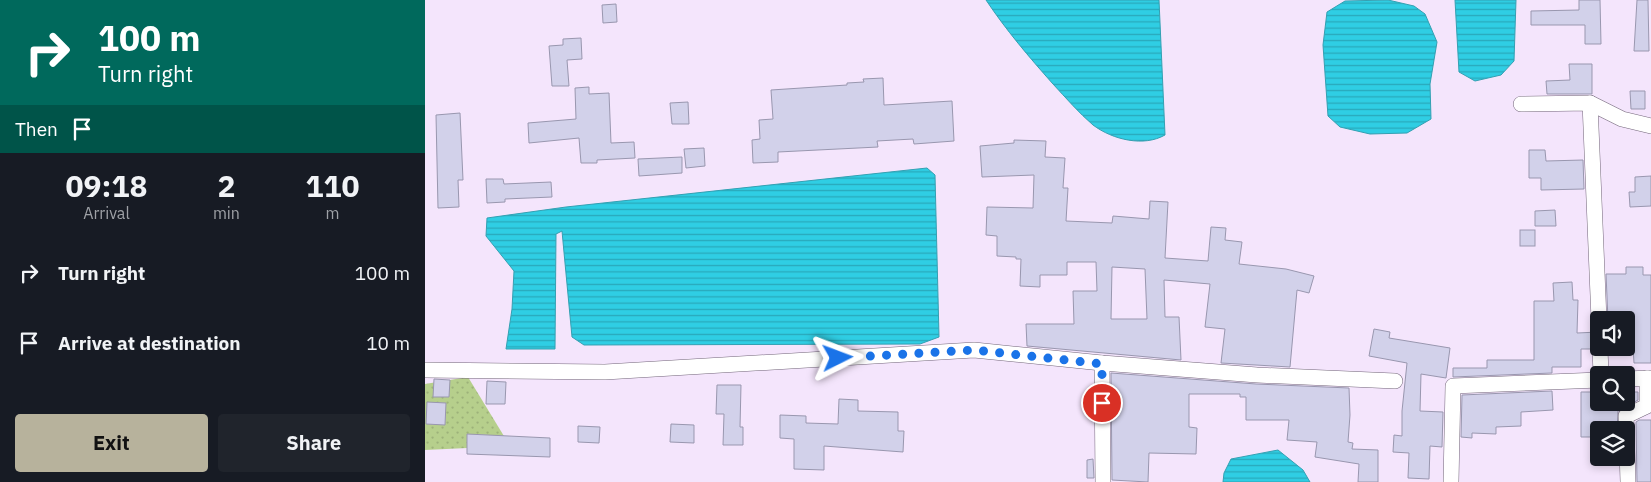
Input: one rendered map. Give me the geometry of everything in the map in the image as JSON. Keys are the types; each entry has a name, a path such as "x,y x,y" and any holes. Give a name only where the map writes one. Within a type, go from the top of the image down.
{"street":[{"path":"1590,103 1599,311"},
{"path":"1521,104 1590,103 1622,118 1651,126"},
{"path":"425,370 605,372 974,350 1102,364 1257,375 1395,381"},
{"path":"1102,364 1103,482"},
{"path":"1628,482 1626,416 1647,406 1649,378 1635,379"},
{"path":"1451,482 1453,386 1590,380"}],"green space":[{"path":"468,377 510,446 425,450 425,384"}],"water":[{"path":"986,0 1159,0 1165,135 1148,141 1129,140 1110,135 1093,125 1035,64"},
{"path":"1388,0 1414,6 1425,14 1437,42 1430,84 1431,119 1407,133 1370,134 1340,127 1328,116 1323,45 1327,12 1345,1"},
{"path":"1455,0 1516,0 1514,61 1501,75 1475,81 1459,72"},
{"path":"927,168 935,175 939,337 920,344 584,345 572,337 562,231 556,234 555,349 506,349 512,309 514,271 486,236 487,218 566,207"},
{"path":"1278,450 1303,470 1310,482 1223,482 1224,473 1231,459"}],"building":[{"path":"1579,0 1600,0 1601,44 1585,44 1585,25 1531,25 1531,11 1579,10"},
{"path":"1637,0 1648,0 1649,51 1634,51"},
{"path":"616,4 617,22 603,23 602,5"},
{"path":"581,38 582,59 567,60 569,86 552,86 549,46 563,45 563,39"},
{"path":"1569,64 1592,64 1592,94 1547,94 1546,81 1570,80"},
{"path":"883,78 884,105 952,101 954,141 914,144 913,139 877,141 878,147 778,152 778,162 753,163 752,140 760,139 759,120 773,119 771,90 847,85 847,83 864,82 863,79"},
{"path":"589,87 589,94 609,93 611,143 634,142 635,158 597,160 597,163 581,163 579,138 529,143 528,123 576,119 575,88"},
{"path":"1630,91 1645,91 1645,109 1631,109"},
{"path":"688,102 689,124 672,124 670,103"},
{"path":"460,113 463,180 458,180 459,207 438,208 436,115"},
{"path":"1014,140 1046,141 1045,157 1065,158 1063,188 1068,188 1066,221 1112,223 1113,216 1149,219 1150,201 1168,202 1165,258 1208,261 1211,227 1226,228 1225,240 1242,242 1239,264 1286,269 1314,276 1309,293 1297,290 1290,367 1221,363 1225,329 1205,327 1210,284 1164,280 1165,317 1179,317 1181,360 1027,346 1026,324 1074,324 1073,291 1097,291 1096,262 1067,262 1067,275 1040,275 1040,287 1020,286 1021,259 997,256 997,236 986,235 987,207 1033,208 1034,175 982,177 980,146 1014,143","holes":["1112,267 1145,269 1147,319 1111,319"]},
{"path":"704,148 705,166 686,168 684,149"},
{"path":"1529,150 1545,150 1546,161 1583,160 1584,189 1541,190 1541,178 1529,178"},
{"path":"682,157 682,173 639,176 638,159"},
{"path":"1651,176 1651,206 1630,207 1629,192 1635,192 1635,177"},
{"path":"486,179 503,179 504,184 551,182 552,197 505,199 505,202 487,203"},
{"path":"1555,210 1556,226 1535,226 1535,211"},
{"path":"1520,230 1535,230 1535,246 1520,246"},
{"path":"1626,267 1643,267 1643,275 1651,275 1651,363 1634,363 1635,311 1608,311 1606,274 1626,274"},
{"path":"1572,282 1573,300 1578,300 1577,333 1590,332 1590,349 1581,349 1581,367 1552,367 1552,373 1453,377 1453,368 1487,368 1487,360 1534,360 1534,301 1554,301 1553,283"},
{"path":"1374,329 1390,332 1389,338 1450,348 1446,378 1421,374 1420,411 1443,412 1442,447 1430,446 1429,479 1408,478 1409,453 1393,452 1394,435 1402,436 1402,411 1407,363 1369,356"},
{"path":"1111,373 1256,384 1349,388 1348,442 1353,443 1352,449 1378,450 1378,482 1358,482 1359,464 1315,457 1317,442 1287,440 1289,420 1246,420 1246,397 1240,397 1240,394 1189,394 1189,427 1197,428 1196,454 1149,453 1148,482 1112,480"},
{"path":"434,379 450,380 449,397 433,397"},
{"path":"487,381 506,382 505,404 486,404"},
{"path":"717,385 741,385 740,427 743,427 743,445 723,445 724,414 716,414"},
{"path":"1552,391 1553,410 1521,412 1521,426 1496,427 1496,434 1472,433 1472,438 1461,437 1462,395"},
{"path":"1581,392 1590,392 1590,411 1618,411 1617,421 1590,421 1590,437 1581,437"},
{"path":"1635,392 1638,392 1638,400 1635,402"},
{"path":"839,399 858,400 858,411 898,412 898,431 904,431 903,452 824,446 824,470 794,469 794,439 780,438 780,415 806,416 806,423 838,424"},
{"path":"427,402 446,403 445,425 426,424"},
{"path":"1639,420 1651,420 1651,482 1637,482 1636,422"},
{"path":"671,424 694,425 694,443 670,442"},
{"path":"578,426 600,427 599,443 578,442"},
{"path":"467,434 550,438 550,457 467,454"},
{"path":"1093,459 1094,478 1087,478 1087,460"}],"route":[{"path":"838,358 974,350 1102,364 1102,403"}]}
